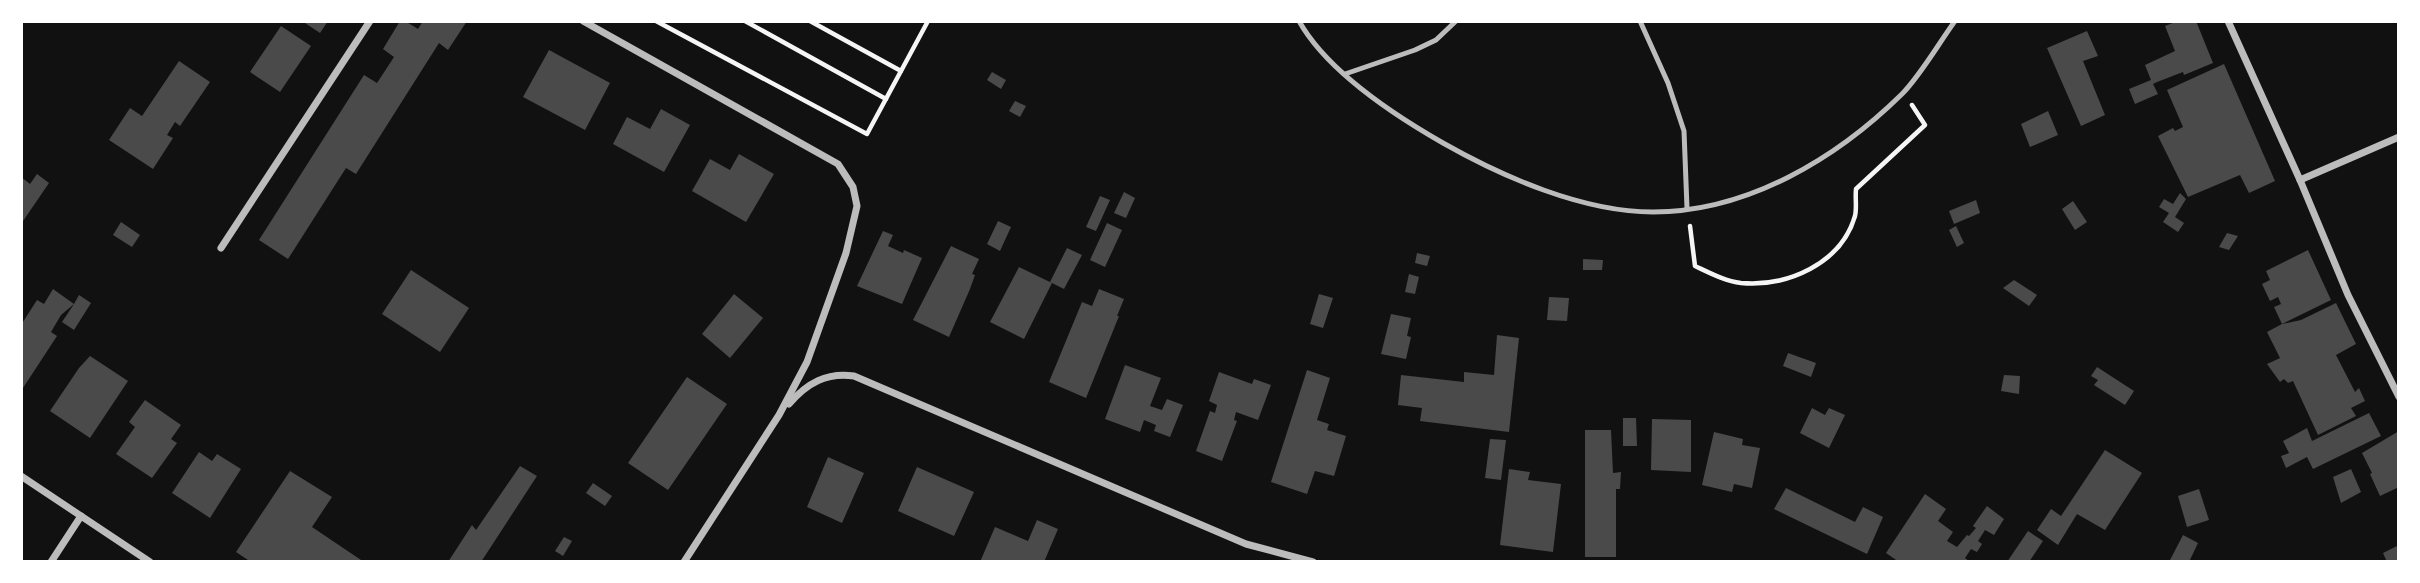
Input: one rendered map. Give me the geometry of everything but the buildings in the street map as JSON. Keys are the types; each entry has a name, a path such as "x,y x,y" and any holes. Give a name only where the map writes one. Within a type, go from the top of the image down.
{"street":[{"path":"221,248 370,21"},
{"path":"583,21 821,152 838,164 853,187 857,206 846,253 807,362 779,415 684,562"},
{"path":"2228,21 2300,180 2348,295 2399,397"},
{"path":"2300,180 2399,137"},
{"path":"779,415 797,394 817,380 838,374 854,376 1246,544 1313,562"},
{"path":"21,476 150,562"},
{"path":"51,562 81,516"}],"lane":[{"path":"1299,21 1308,38 1365,92 1467,157 1518,180 1567,197 1613,208 1653,212 1735,198 1774,185 1816,162 1867,125 1904,92 1955,21"},
{"path":"1345,74 1415,50 1436,40 1457,21"},
{"path":"1640,21 1668,83 1684,131 1687,208"}],"path":[{"path":"656,21 867,134 928,21"},
{"path":"745,21 886,99"},
{"path":"810,21 901,71"},
{"path":"1687,208 1695,266 1739,283 1791,279 1833,253 1849,232 1856,213 1856,189 1925,125 1904,92"}]}
